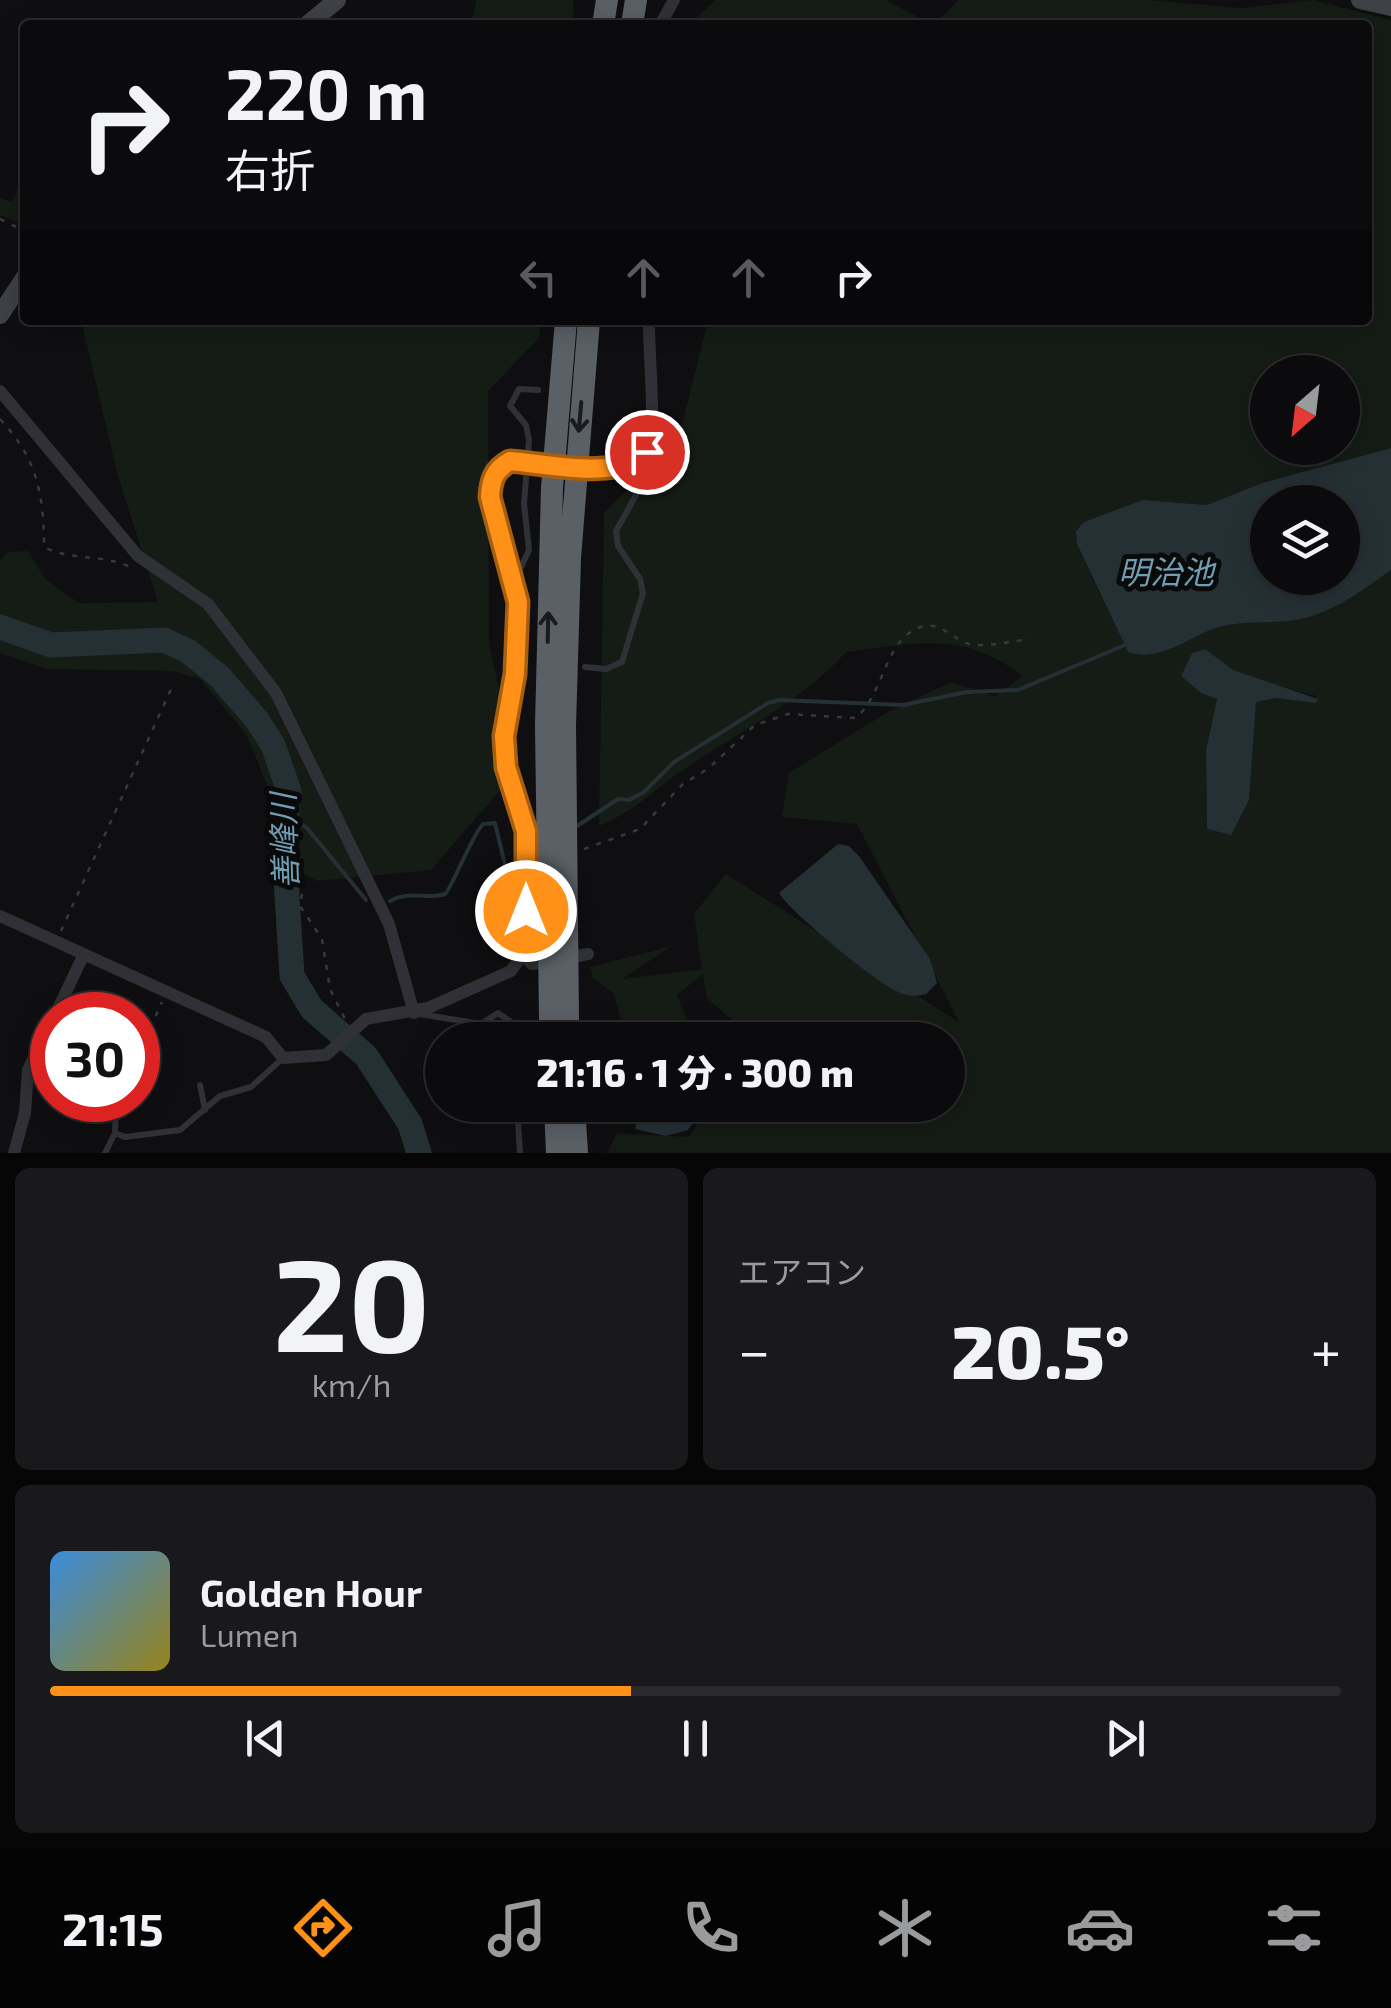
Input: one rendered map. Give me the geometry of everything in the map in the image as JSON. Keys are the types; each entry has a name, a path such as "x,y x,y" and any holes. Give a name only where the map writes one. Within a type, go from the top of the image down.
{"highway":[{"path":"560,1022 552,488 566,325"},
{"path":"556,725 589,325"},
{"path":"555,1122 557,1153"},
{"path":"575,1122 577,1153"}],"street":[{"path":"313,20 337,0"},
{"path":"1360,0 1391,6"},
{"path":"0,315 20,285"},
{"path":"0,916 266,1037 283,1058 334,1050 366,1019 414,1013 511,971 522,955 526,939 526,831 506,767 504,736 519,632 515,580 490,497 491,481 499,467 510,461 615,468 634,465 647,452 652,434 648,325"},
{"path":"0,391 138,556 208,604 276,694 389,924 414,1013"},
{"path":"66,992 84,954"},
{"path":"522,955 532,964 588,954"},
{"path":"14,1153 25,1112 30,1066"}],"lane":[{"path":"515,580 529,550 524,504 529,440 526,425 510,406 519,389 538,390"},
{"path":"586,666 606,669 622,662 644,593 640,579 618,546 616,531 641,486 634,465"},
{"path":"414,1013 469,1022"},
{"path":"484,1022 498,1014 511,1022"},
{"path":"115,1132 125,1137 180,1130 220,1096 250,1087 283,1058"},
{"path":"200,1085 205,1111"},
{"path":"105,1153 115,1122"},
{"path":"518,1122 520,1153"}],"path":[{"path":"0,419 33,463 44,498 44,547 62,556 108,558 138,571"},
{"path":"582,850 640,830 683,784 709,768 755,725 788,714 855,718 875,695 899,643 911,632 927,626 942,628 972,645 1030,639"},
{"path":"56,942 172,687"},
{"path":"302,894 300,906 322,939 337,1010 356,1027"},
{"path":"160,1007 167,992"}],"shaded area":[{"path":"476,0 573,0 574,20 472,20"},
{"path":"715,0 886,0 924,20 694,20"},
{"path":"958,0 1148,0 1241,8 1313,0 1391,20 1391,448 1360,456 1360,355 1250,355 1250,465 1328,465 1250,485 1207,505 1143,500 1084,522 1076,531 1077,545 1128,652 1250,619 1306,618 1360,595 1391,570 1391,1153 607,1153 617,1133 689,1137 699,1122 965,1122 965,1022 959,1022 857,824 782,817 789,773 886,713 951,682 995,696 1023,676 980,652 938,643 846,652 789,701 632,808 599,826 604,513 679,436 707,325 1372,325 1372,20 939,20","holes":["1192,653 1251,678 1316,696 1315,703 1276,698 1256,702 1231,835 1207,829 1206,750 1217,699 1201,693 1181,676"]},
{"path":"20,183 20,223 0,215 0,198 12,202"},
{"path":"82,325 540,325 539,338 488,391 489,644 517,771 431,870 317,881 271,857 270,792 246,734 200,679 173,671 47,669 0,653 0,561 8,552 28,551 46,580 79,603 158,602 118,476"},
{"path":"726,874 959,1022 734,1022 707,998 703,974 677,995 688,1022 622,1022 614,994 593,978 590,967 672,946 622,979 702,969 694,914"}],"water":[{"name":"明治池","path":"1391,448 1391,570 1360,591 1360,485 1257,485 1328,465 1360,465 1360,456"},
{"name":"明治池","path":"1250,488 1250,595 1354,595 1309,617 1228,625 1162,652 1128,652 1077,544 1076,531 1084,522 1143,500 1207,505"},
{"path":"1205,649 1233,670 1318,699 1316,703 1276,698 1256,702 1249,800 1231,835 1207,829 1206,750 1217,699 1201,693 1181,676 1192,653"},
{"path":"838,844 849,846 859,856 930,959 937,983 926,994 903,994 892,989 818,932 779,893"},
{"path":"636,1122 694,1122 688,1130 666,1136 635,1129"}],"waterway":[{"name":"善峰川","path":"0,627 51,645 164,640 188,651 220,677 257,720 273,745 289,791 284,847 292,976 312,1009 366,1056 410,1124 419,1153"},
{"path":"577,826 618,799 629,800 644,792 674,762 768,703 779,700 903,705 967,692 1018,690 1125,645"},
{"path":"288,814 307,828 366,900"},
{"path":"390,901 404,896 445,894 483,824 495,823 507,873 516,880 522,876"}],"route":[{"path":"526,911 526,831 506,767 504,736 515,674 518,602 514,570 490,497 491,481 499,467 510,461 615,468 634,465 647,452"}]}
